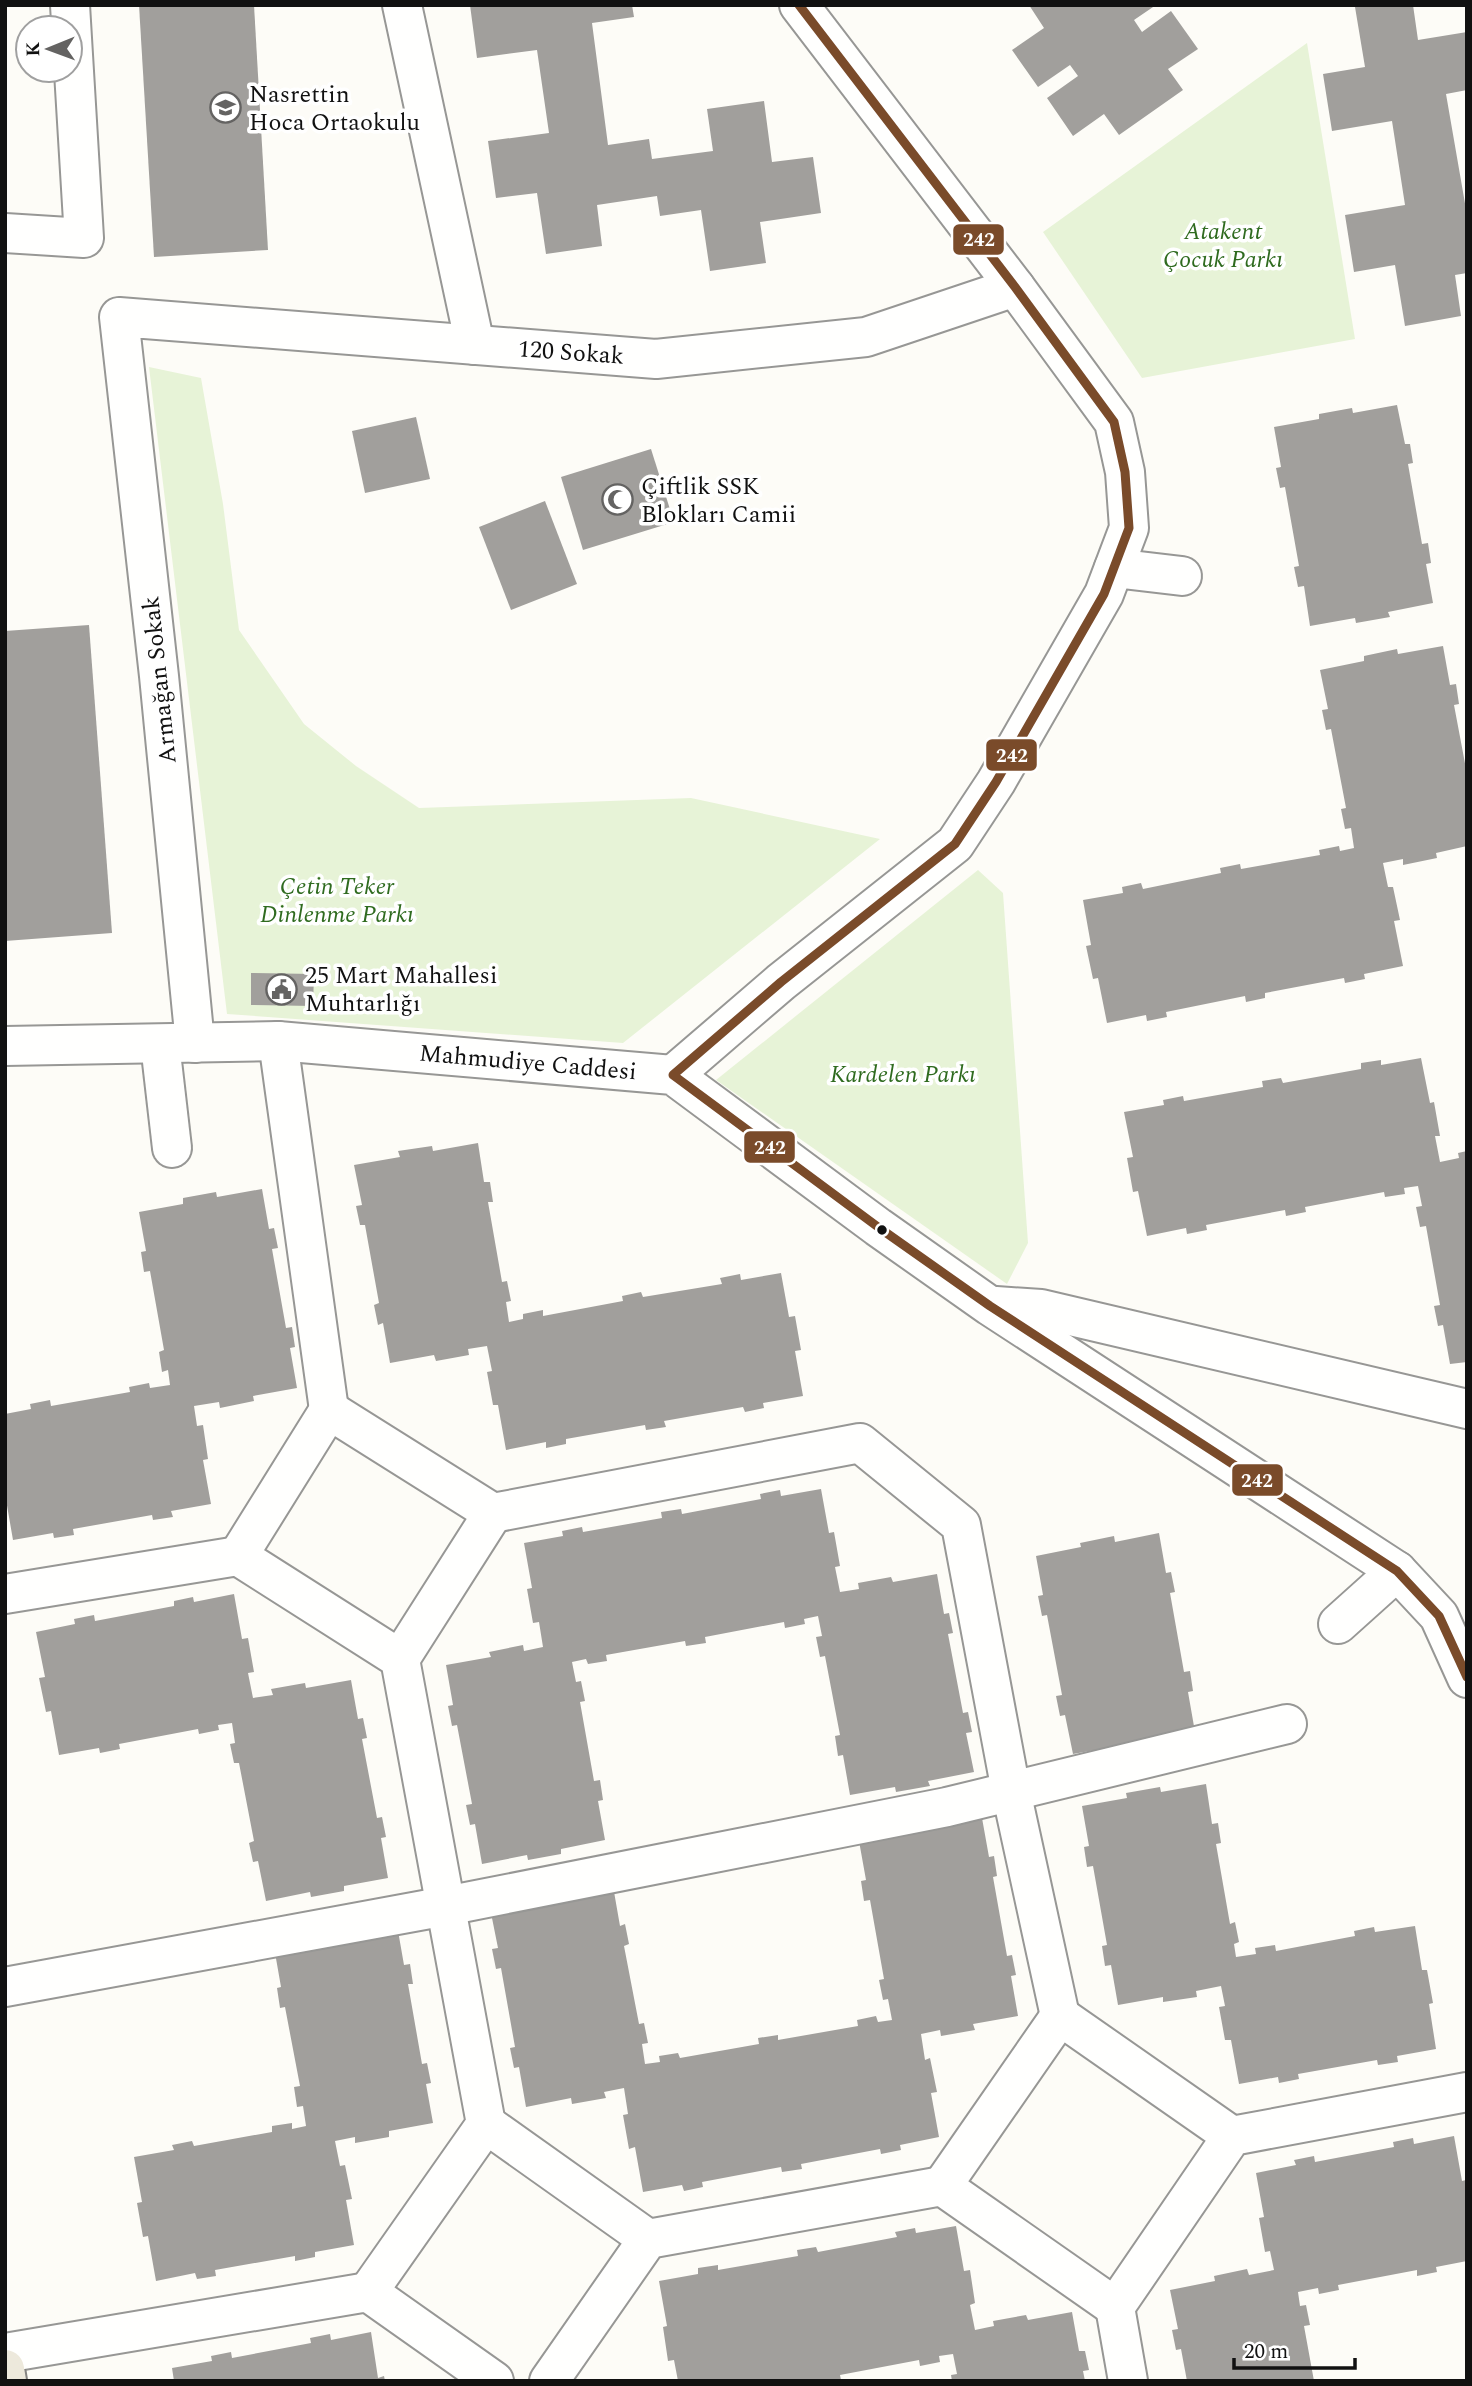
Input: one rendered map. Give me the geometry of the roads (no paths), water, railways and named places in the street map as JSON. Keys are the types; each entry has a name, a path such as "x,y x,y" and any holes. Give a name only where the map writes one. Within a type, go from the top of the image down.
{"main road":[{"path":"5,2369 7,2381"}],"street":[{"path":"5,233 84,238 70,5"},
{"path":"402,5 475,345"},
{"path":"673,1075 781,982 955,844 996,782 1104,594 1129,528 1125,472 1114,422 1015,287 799,5"},
{"name":"120 Sokak","path":"119,317 656,359 866,337 1015,287"},
{"name":"Armağan Sokak","path":"119,317 159,676 178,1043 172,1148"},
{"path":"1114,568 1182,576"},
{"path":"238,1556 329,1410 278,1041"},
{"name":"Mahmudiye Caddesi","path":"5,1046 278,1041 673,1075 878,1227 990,1306 1397,1571 1439,1616 1467,1678"},
{"path":"990,1306 1041,1309 1467,1409"},
{"path":"329,1410 493,1513 860,1443 961,1525 1011,1791 1060,2015 1233,2136"},
{"path":"493,1513 400,1659 486,2124 648,2239"},
{"path":"5,1594 238,1556 400,1659"},
{"path":"1338,1623 1397,1571"},
{"path":"5,1987 446,1906 947,1807 1287,1724"},
{"path":"549,2381 648,2239 942,2186 1060,2015"},
{"path":"1128,2381 1115,2307 1233,2136 1467,2092"},
{"path":"368,2292 486,2124"},
{"path":"942,2186 1115,2307"},
{"path":"5,2353 368,2292 494,2381"}],"place":[{"name":"Nasrettin Hoca Ortaokulu","path":"226,108"},
{"name":"Çiftlik SSK Blokları Camii","path":"618,500"},
{"name":"25 Mart Mahallesi Muhtarlığı","path":"282,989"}],"park label":[{"name":"Atakent Çocuk Parkı","path":"1223,245"},
{"name":"Çetin Teker Dinlenme Parkı","path":"337,900"},
{"name":"Kardelen Parkı","path":"903,1074"}]}
